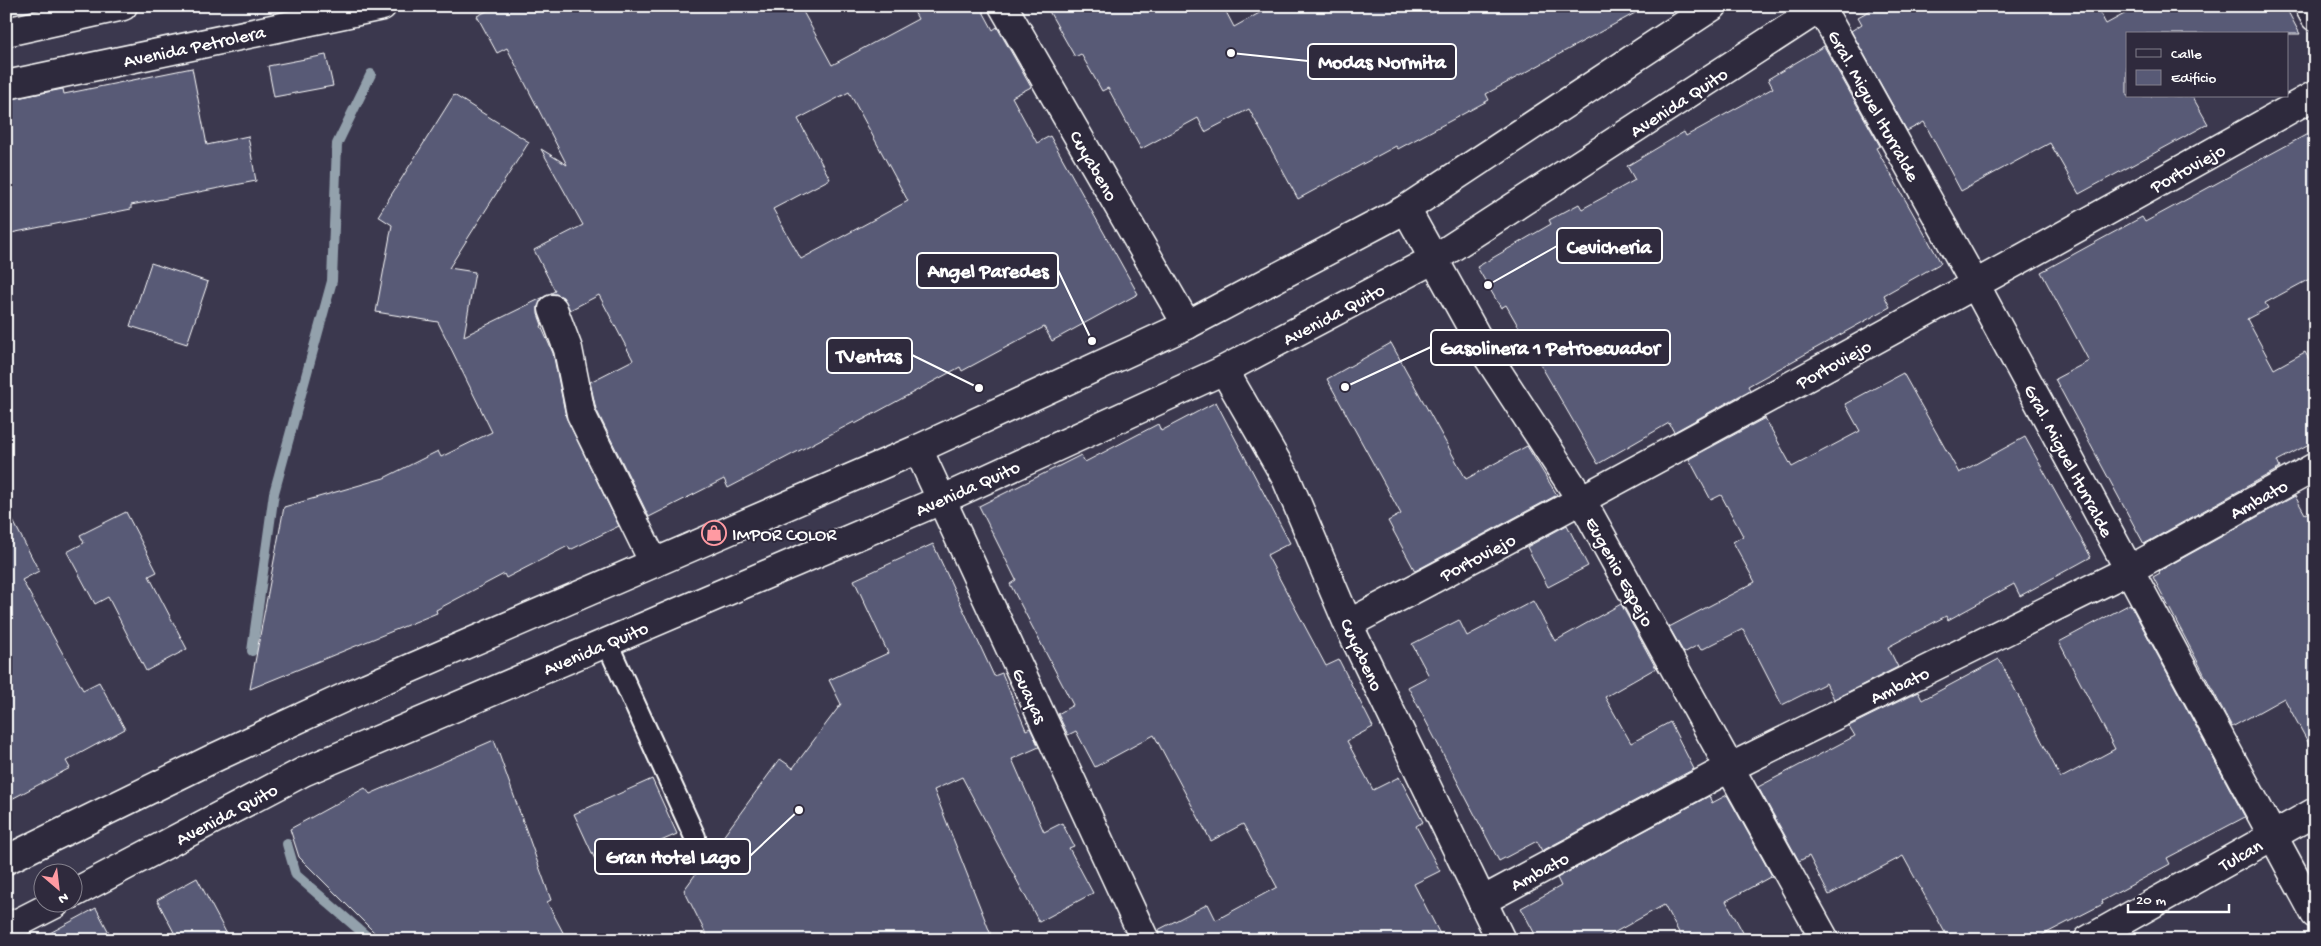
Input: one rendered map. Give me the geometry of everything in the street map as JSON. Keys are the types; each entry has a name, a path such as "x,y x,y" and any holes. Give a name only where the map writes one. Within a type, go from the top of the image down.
{"main road":[{"path":"6,32 123,6"},
{"name":"Avenida Petrolera","path":"6,84 382,6"},
{"name":"Cuyabeno","path":"1003,6 1187,325"},
{"path":"6,860 216,757 358,691 918,450 1187,325 1406,209 1713,6"},
{"path":"2309,6 2315,17"},
{"name":"Avenida Quito","path":"82,889 303,772 941,500 1224,370 1434,259 1822,7"},
{"name":"Gral. Miguel Iturralde","path":"1822,7 1976,286 2315,914"},
{"name":"Portoviejo","path":"1348,624 1582,501 1976,286 2315,95"},
{"name":"Eugenio Espejo","path":"1406,209 1488,357 1582,501 1825,940"},
{"path":"553,309 570,356 581,414 654,563"},
{"name":"Cuyabeno","path":"1224,370 1286,478 1348,624 1501,940"},
{"name":"Guayas","path":"918,450 1145,940"},
{"name":"Ambato","path":"1482,901 1729,768 2129,570 2315,467"},
{"name":"Tulcan","path":"2088,940 2315,812"},
{"path":"6,929 35,914"}],"lane":[{"path":"607,642 695,838"}],"building":[{"path":"497,6 800,6 832,65 918,19 911,6 980,6 993,30 997,27 1031,87 1012,97 1037,143 1050,136 1138,294 1052,341 1044,327 962,371 960,367 855,424 854,422 728,488 724,479 649,517 596,409 590,382 633,360 599,295 570,310 563,297 549,294 555,291 534,250 583,225 541,149 567,165 507,48 497,53 477,16","holes":["849,92 908,201 801,259 773,209 830,179 798,119"]},
{"path":"1046,6 1223,6 1234,27 1272,6 1648,6 1486,94 1489,100 1398,149 1396,146 1298,199 1249,109 1205,132 1198,118 1141,149 1108,88 1102,91 1081,54 1075,57"},
{"path":"1878,6 2096,6 2106,24 2139,6 2285,6 2300,34 2288,34 2288,32 2126,32 2126,98 2193,98 2208,124 2079,194 2050,143 1961,191 1924,122 1907,131 1851,31 1862,24 1858,17"},
{"path":"1824,46 1880,146 1876,148 1941,263 1884,295 1890,307 1748,386 1750,390 1674,432 1669,423 1598,464 1506,305 1501,308 1477,267 1551,224 1549,220 1579,204 1582,209 1635,180 1627,166 1684,132 1686,136 1773,88 1768,79"},
{"path":"326,55 333,86 274,97 268,66"},
{"path":"192,68 207,145 248,136 256,181 131,205 131,209 11,233 6,231 6,100 63,89 64,94"},
{"path":"454,95 529,142 449,268 475,272 464,336 546,296 538,306 538,314 541,326 553,353 566,417 619,526 570,550 568,546 506,578 504,574 436,610 437,613 250,689 284,507 384,478 438,451 441,457 492,432 438,322 376,312 392,225 378,216"},
{"path":"2315,130 2315,276 2265,303 2268,308 2247,319 2274,369 2305,352 2315,370 2315,441 2277,461 2280,468 2144,544 2055,379 2089,361 2041,272 2142,217 2145,222"},
{"path":"151,263 208,282 187,344 130,326"},
{"path":"1391,343 1466,479 1527,446 1557,495 1415,571 1388,521 1401,514 1327,379"},
{"path":"1903,373 1959,473 2025,437 2091,557 2020,596 2014,584 1948,620 1946,616 1888,647 1898,667 1834,699 1826,683 1782,705 1743,629 1701,650 1698,645 1684,653 1669,627 1755,582 1733,542 1743,536 1721,495 1711,500 1689,459 1765,418 1792,467 1860,431 1845,404"},
{"path":"1216,402 1290,543 1267,555 1326,666 1339,660 1373,727 1347,741 1373,790 1399,777 1423,822 1416,826 1440,871 1414,884 1443,940 1160,940 1158,930 1208,904 1216,920 1277,887 1243,824 1211,841 1154,735 1095,767 1076,731 1068,735 1058,714 1073,705 1010,584 1016,580 979,506 1081,455 1085,462 1158,424 1161,431"},
{"path":"2295,496 2305,514 2315,509 2315,755 2284,698 2232,727 2153,577 2160,573 2159,571"},
{"path":"6,507 39,571 22,580 83,690 99,682 125,729 66,761 70,768 6,802"},
{"path":"126,512 157,572 149,576 187,649 146,671 108,597 95,604 67,552 84,543 80,535"},
{"path":"1567,525 1588,566 1548,587 1527,547"},
{"path":"933,544 994,676 1002,673 1026,730 1030,728 1039,747 1012,759 1044,832 1062,823 1074,846 1069,848 1093,893 1039,922 962,777 934,790 993,940 709,940 684,890 780,759 793,768 841,704 829,680 888,653 854,580"},
{"path":"1533,601 1555,641 1621,604 1656,668 1605,697 1631,743 1670,722 1694,769 1542,851 1537,841 1499,861 1408,687 1429,676 1412,644 1459,620 1467,636"},
{"path":"2130,604 2245,817 2167,858 2170,864 2102,901 2103,904 2033,940 1949,940 1903,856 1829,895 1809,856 1799,861 1758,787 1855,736 1849,726 1918,692 1922,700 1999,659 2061,778 2115,749 2059,642"},
{"path":"494,740 551,900 547,902 567,940 382,940 299,857 290,829 365,788 370,794"},
{"path":"652,779 677,834 599,868 574,814"},
{"path":"1727,795 1772,876 1726,901 1747,940 1683,940 1664,905 1601,940 1538,940 1521,908 1561,886 1557,878 1709,796 1712,803"},
{"path":"197,878 230,940 178,940 157,900"},
{"path":"96,908 113,940 37,940"}],"waterway":[{"path":"252,651 274,493 332,281 337,144 371,74"},
{"path":"287,844 296,875 371,940"}],"place":[{"name":"Modas Normita","path":"1231,53"},
{"name":"Cevicheria","path":"1488,285"},
{"name":"Angel Paredes","path":"1092,341"},
{"name":"Gasolinera 1 Petroecuador","path":"1345,387"},
{"name":"TVentas","path":"979,388"},
{"name":"IMPOR COLOR","path":"714,533"},
{"name":"Gran Hotel Lago","path":"799,810"}]}
